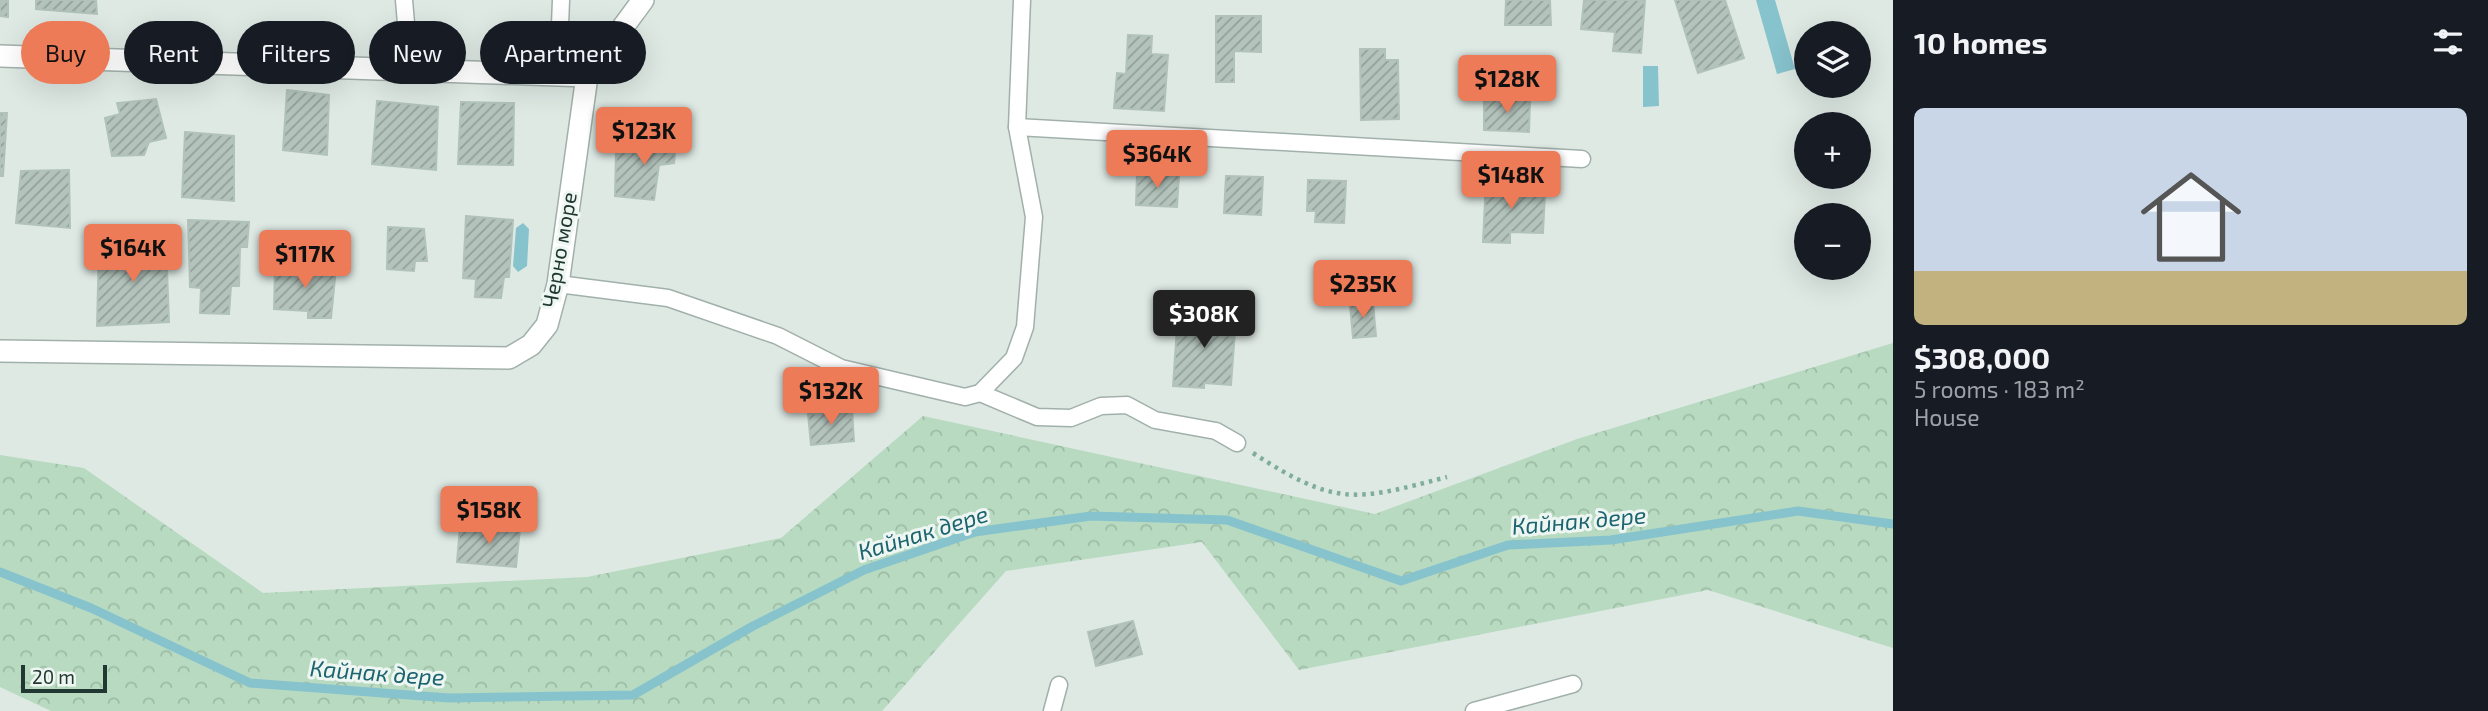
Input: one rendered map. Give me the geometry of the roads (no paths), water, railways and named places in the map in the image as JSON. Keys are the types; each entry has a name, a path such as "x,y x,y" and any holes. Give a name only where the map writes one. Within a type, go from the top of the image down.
{"street":[{"path":"628,21 643,0"},
{"path":"0,56 369,69"},
{"name":"Черно море","path":"0,351 509,358 531,345 547,325 558,284 586,84"}],"lane":[{"path":"404,0 406,21"},
{"path":"560,21 561,0"},
{"path":"558,284 668,298 778,336 841,368 965,397 980,393 1014,358 1025,327 1034,217 1017,127 1022,0"},
{"path":"1017,127 1582,159"},
{"path":"980,393 1037,417 1072,418 1101,406 1128,405 1155,420 1216,431 1237,443"},
{"path":"1475,711 1573,684"},
{"path":"1052,711 1059,685"}],"water":[{"path":"1756,0 1775,0 1794,66 1794,69 1777,74"},
{"path":"1643,66 1658,66 1659,106 1643,107"},
{"path":"523,223 529,229 527,266 518,272 513,266 516,228"}],"waterway":[{"name":"Кайнак дере","path":"0,572 91,608 250,683 449,698 633,695 753,626 864,570 975,532 1091,516 1227,520 1401,581 1508,545 1611,540 1798,511 1893,524"}]}
